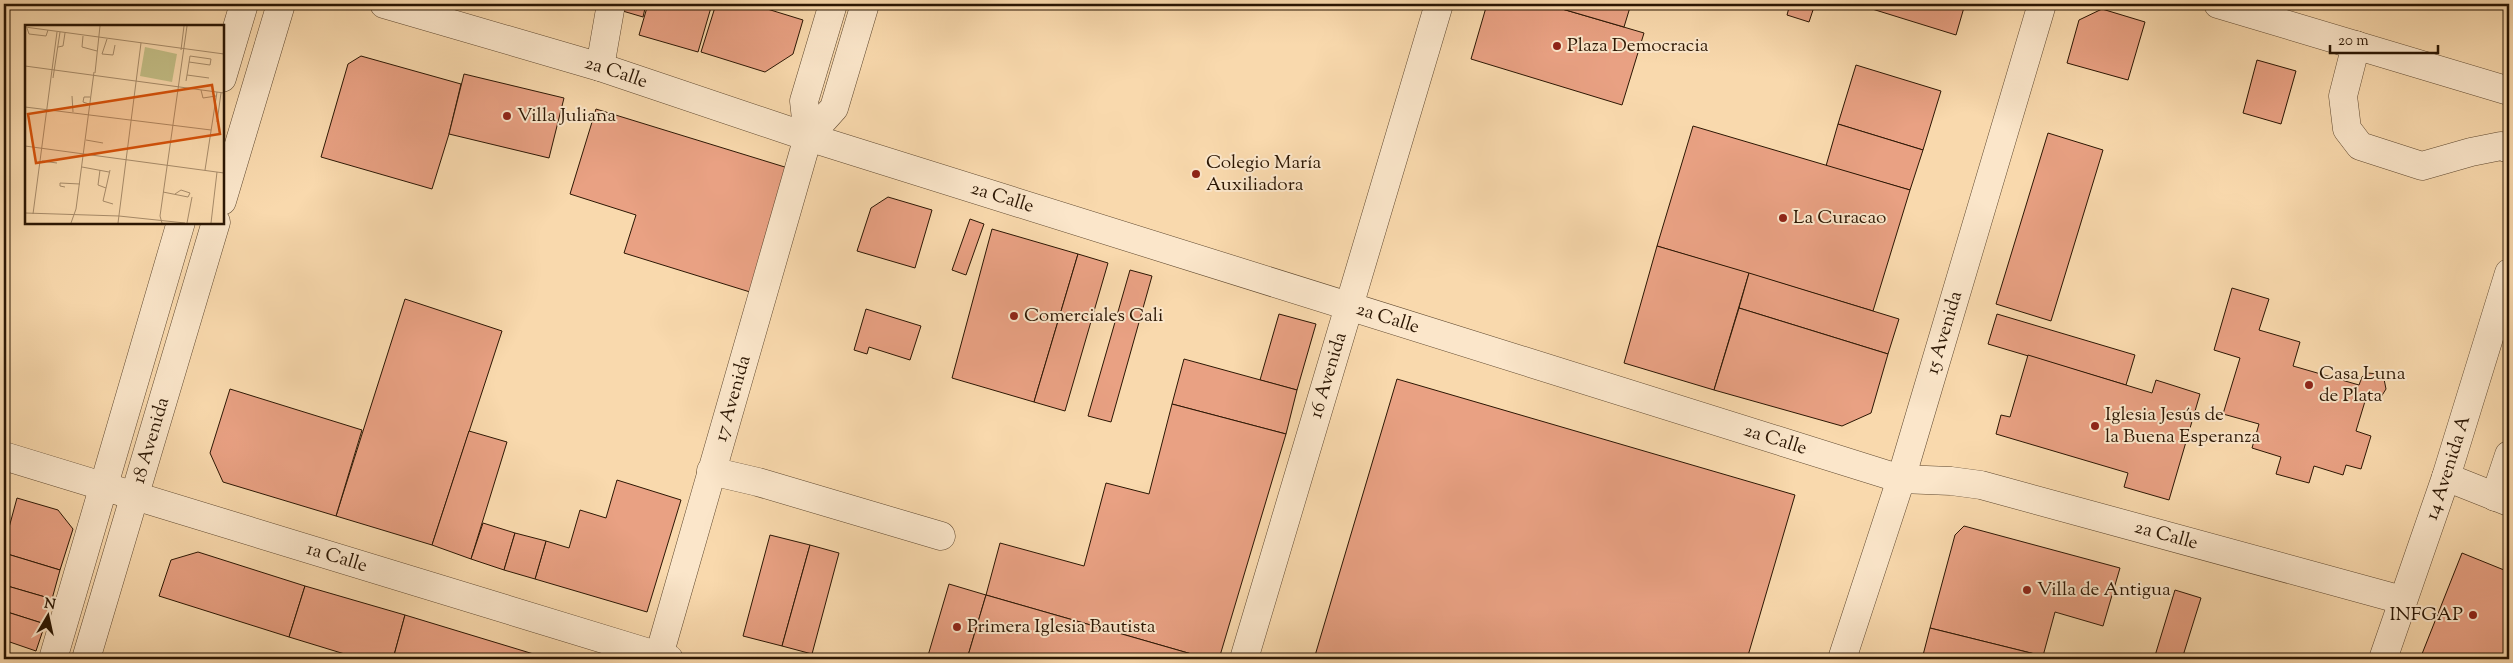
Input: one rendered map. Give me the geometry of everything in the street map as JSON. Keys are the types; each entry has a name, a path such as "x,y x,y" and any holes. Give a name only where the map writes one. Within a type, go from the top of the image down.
{"street":[{"path":"224,71 244,4"},
{"path":"224,194 281,4"},
{"name":"2a Calle","path":"384,4 600,67 808,137 1901,479 1951,481 1981,486 2402,600"},
{"path":"600,67 611,4"},
{"name":"17 Avenida","path":"662,658 712,471 808,137 804,101 834,4"},
{"name":"17 Avenida","path":"808,137 834,108 865,4"},
{"name":"16 Avenida","path":"1244,659 1439,4"},
{"name":"15 Avenida","path":"1842,659 1901,479 2042,4"},
{"path":"2218,4 2509,91"},
{"path":"2356,45 2343,96 2347,128 2360,146 2422,166 2471,152 2501,146 2509,148"},
{"name":"18 Avenida","path":"53,659 180,224"},
{"name":"18 Avenida","path":"93,657 134,496 215,224"},
{"name":"14 Avenida A","path":"2383,659 2446,478 2509,273"},
{"path":"2446,478 2502,499 2509,455"},
{"name":"1a Calle","path":"4,456 662,658"},
{"path":"712,471 758,482 941,536"}],"building":[{"path":"599,4 646,4 643,17"},
{"path":"648,4 712,4 698,52 639,35"},
{"path":"716,4 751,4 803,20 793,54 765,72 701,52"},
{"name":"Plaza Democracia","path":"1487,4 1545,4 1644,33 1622,105 1471,59"},
{"path":"1545,4 1631,4 1624,27"},
{"path":"1790,4 1815,4 1809,22 1787,15"},
{"path":"1856,4 1965,4 1956,35"},
{"path":"2102,9 2145,22 2128,80 2067,63 2079,20"},
{"path":"361,56 461,84 449,134 432,189 321,157 348,64"},
{"path":"2257,60 2296,71 2281,124 2243,113"},
{"path":"1856,65 1941,91 1923,150 1838,124"},
{"name":"Villa Juliana","path":"464,74 564,98 549,158 449,134"},
{"path":"596,109 788,168 750,292 624,253 636,215 570,194"},
{"path":"1838,124 1923,150 1910,190 1826,166"},
{"name":"La Curacao","path":"1693,126 1910,190 1873,311 1657,246"},
{"path":"2048,133 2103,150 2051,321 1996,304"},
{"path":"888,197 932,210 915,268 857,251 871,208"},
{"path":"970,219 984,224 966,275 952,270"},
{"name":"Comerciales Cali","path":"992,229 1078,254 1034,402 952,378"},
{"path":"1657,246 1749,273 1714,390 1624,363"},
{"path":"1078,254 1108,263 1065,411 1034,402"},
{"path":"1130,270 1152,276 1111,422 1088,416"},
{"path":"1749,273 1899,319 1888,354 1739,308"},
{"name":"Casa Luna de Plata","path":"2232,288 2269,299 2259,330 2300,342 2293,366 2359,385 2362,377 2368,373 2378,374 2384,379 2386,389 2381,397 2375,400 2366,398 2356,431 2371,436 2361,469 2346,465 2343,475 2314,466 2309,483 2276,474 2281,457 2252,448 2259,424 2223,414 2240,358 2214,350"},
{"path":"405,299 502,331 432,545 336,516"},
{"path":"1739,308 1888,354 1871,413 1842,426 1714,390"},
{"path":"866,309 921,326 910,360 869,347 867,354 854,350"},
{"path":"1279,314 1316,324 1297,390 1260,380"},
{"path":"1997,314 2135,355 2126,385 1988,344"},
{"name":"Iglesia Jesús de la Buena Esperanza","path":"2028,355 2152,393 2156,380 2200,394 2169,500 2124,487 2128,473 1996,434 2001,415 2010,417"},
{"path":"1184,359 1297,390 1286,434 1172,404"},
{"path":"1397,379 1795,495 1747,659 1314,659"},
{"path":"230,389 362,430 336,516 223,482 210,453"},
{"path":"1172,404 1286,434 1219,659 1209,659 986,595 1000,543 1084,566 1106,483 1149,494"},
{"path":"469,431 507,442 471,559 432,545"},
{"path":"617,480 681,500 647,612 535,579 546,541 569,548 580,510 606,518"},
{"path":"17,498 58,510 73,529 60,570 4,553 4,546"},
{"path":"483,523 515,533 504,570 471,559"},
{"name":"Villa de Antigua","path":"1964,526 2120,568 2103,626 2055,612 2043,656 1930,628 1955,535"},
{"path":"515,533 546,541 535,579 504,570"},
{"path":"770,535 810,545 782,646 743,636"},
{"path":"810,545 839,553 812,654 782,646"},
{"path":"198,552 305,586 289,637 159,596 171,560"},
{"path":"4,553 60,570 52,599 4,585"},
{"name":"INFGAP","path":"2462,553 2509,572 2509,659 2420,659"},
{"name":"Primera Iglesia Bautista","path":"949,584 986,595 967,659 927,659"},
{"path":"4,585 52,599 45,624 4,611"},
{"path":"305,586 405,615 393,659 361,659 289,637"},
{"path":"2175,590 2201,598 2182,659 2154,659"},
{"path":"986,595 1209,659 967,659"},
{"path":"4,611 45,624 36,651 4,640"},
{"path":"405,615 550,659 393,659"},
{"path":"1930,628 2043,656 2055,659 1922,659"}],"place":[{"name":"Plaza Democracia","path":"1557,46"},
{"name":"Villa Juliana","path":"507,116"},
{"name":"Colegio María Auxiliadora","path":"1196,174"},
{"name":"La Curacao","path":"1783,218"},
{"name":"Comerciales Cali","path":"1014,316"},
{"name":"Casa Luna de Plata","path":"2309,385"},
{"name":"Iglesia Jesús de la Buena Esperanza","path":"2095,426"},
{"name":"Villa de Antigua","path":"2027,590"},
{"name":"INFGAP","path":"2473,615"},
{"name":"Primera Iglesia Bautista","path":"957,627"}]}
